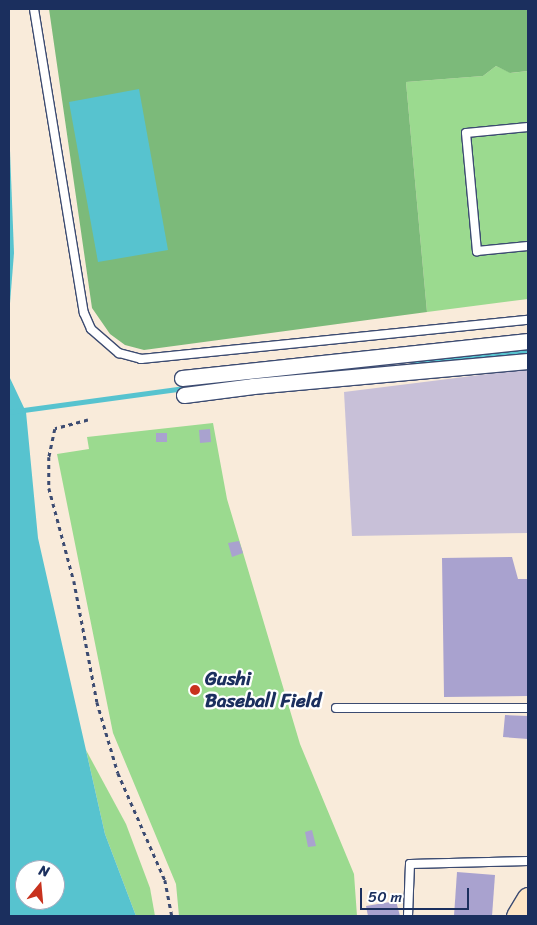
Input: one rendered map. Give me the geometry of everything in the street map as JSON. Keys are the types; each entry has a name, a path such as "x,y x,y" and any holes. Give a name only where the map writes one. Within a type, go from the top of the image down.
{"street":[{"path":"182,378 528,340"},
{"path":"184,395 253,386 528,361"},
{"path":"517,916 528,898"}],"lane":[{"path":"34,9 84,314 91,329 119,353 141,359 528,320"},
{"path":"528,127 466,133 476,251 528,246"},
{"path":"336,708 528,708"},
{"path":"408,916 410,864 528,861"}],"path":[{"path":"88,420 55,429 49,457 50,488 74,580 97,702 118,773 165,880 172,916"}],"shaded area":[{"path":"528,369 528,533 352,536 344,392"}],"green space":[{"path":"49,9 528,9 528,71 510,73 496,66 483,76 406,82 427,312 144,350 125,345 110,334 92,308"},
{"path":"496,66 511,73 528,71 528,299 427,312 406,82 483,76"},
{"name":"Gushi Baseball Field","path":"213,423 227,499 300,744 354,874 357,916 179,916 176,884 113,733 57,454 89,449 87,437"},
{"path":"86,750 126,824 150,888 155,916 136,916 105,834"}],"water":[{"path":"139,89 168,250 98,262 69,102"},
{"path":"9,125 14,253 9,316"},
{"path":"9,376 26,412 38,538 105,834 136,916 9,916"}],"building":[{"path":"210,429 211,442 200,443 199,430"},
{"path":"156,433 167,433 167,442 156,442"},
{"path":"239,541 243,553 232,557 228,543"},
{"path":"512,557 518,579 528,579 528,696 444,697 442,558"},
{"path":"505,715 528,716 528,739 503,737"},
{"path":"312,830 316,846 308,847 305,832"},
{"path":"457,872 495,875 492,916 454,916"},
{"path":"396,901 400,916 368,916 366,906"}],"waterway":[{"path":"413,364 528,352"},
{"path":"9,412 184,388"}],"place":[{"name":"Gushi Baseball Field","path":"195,690"}]}
